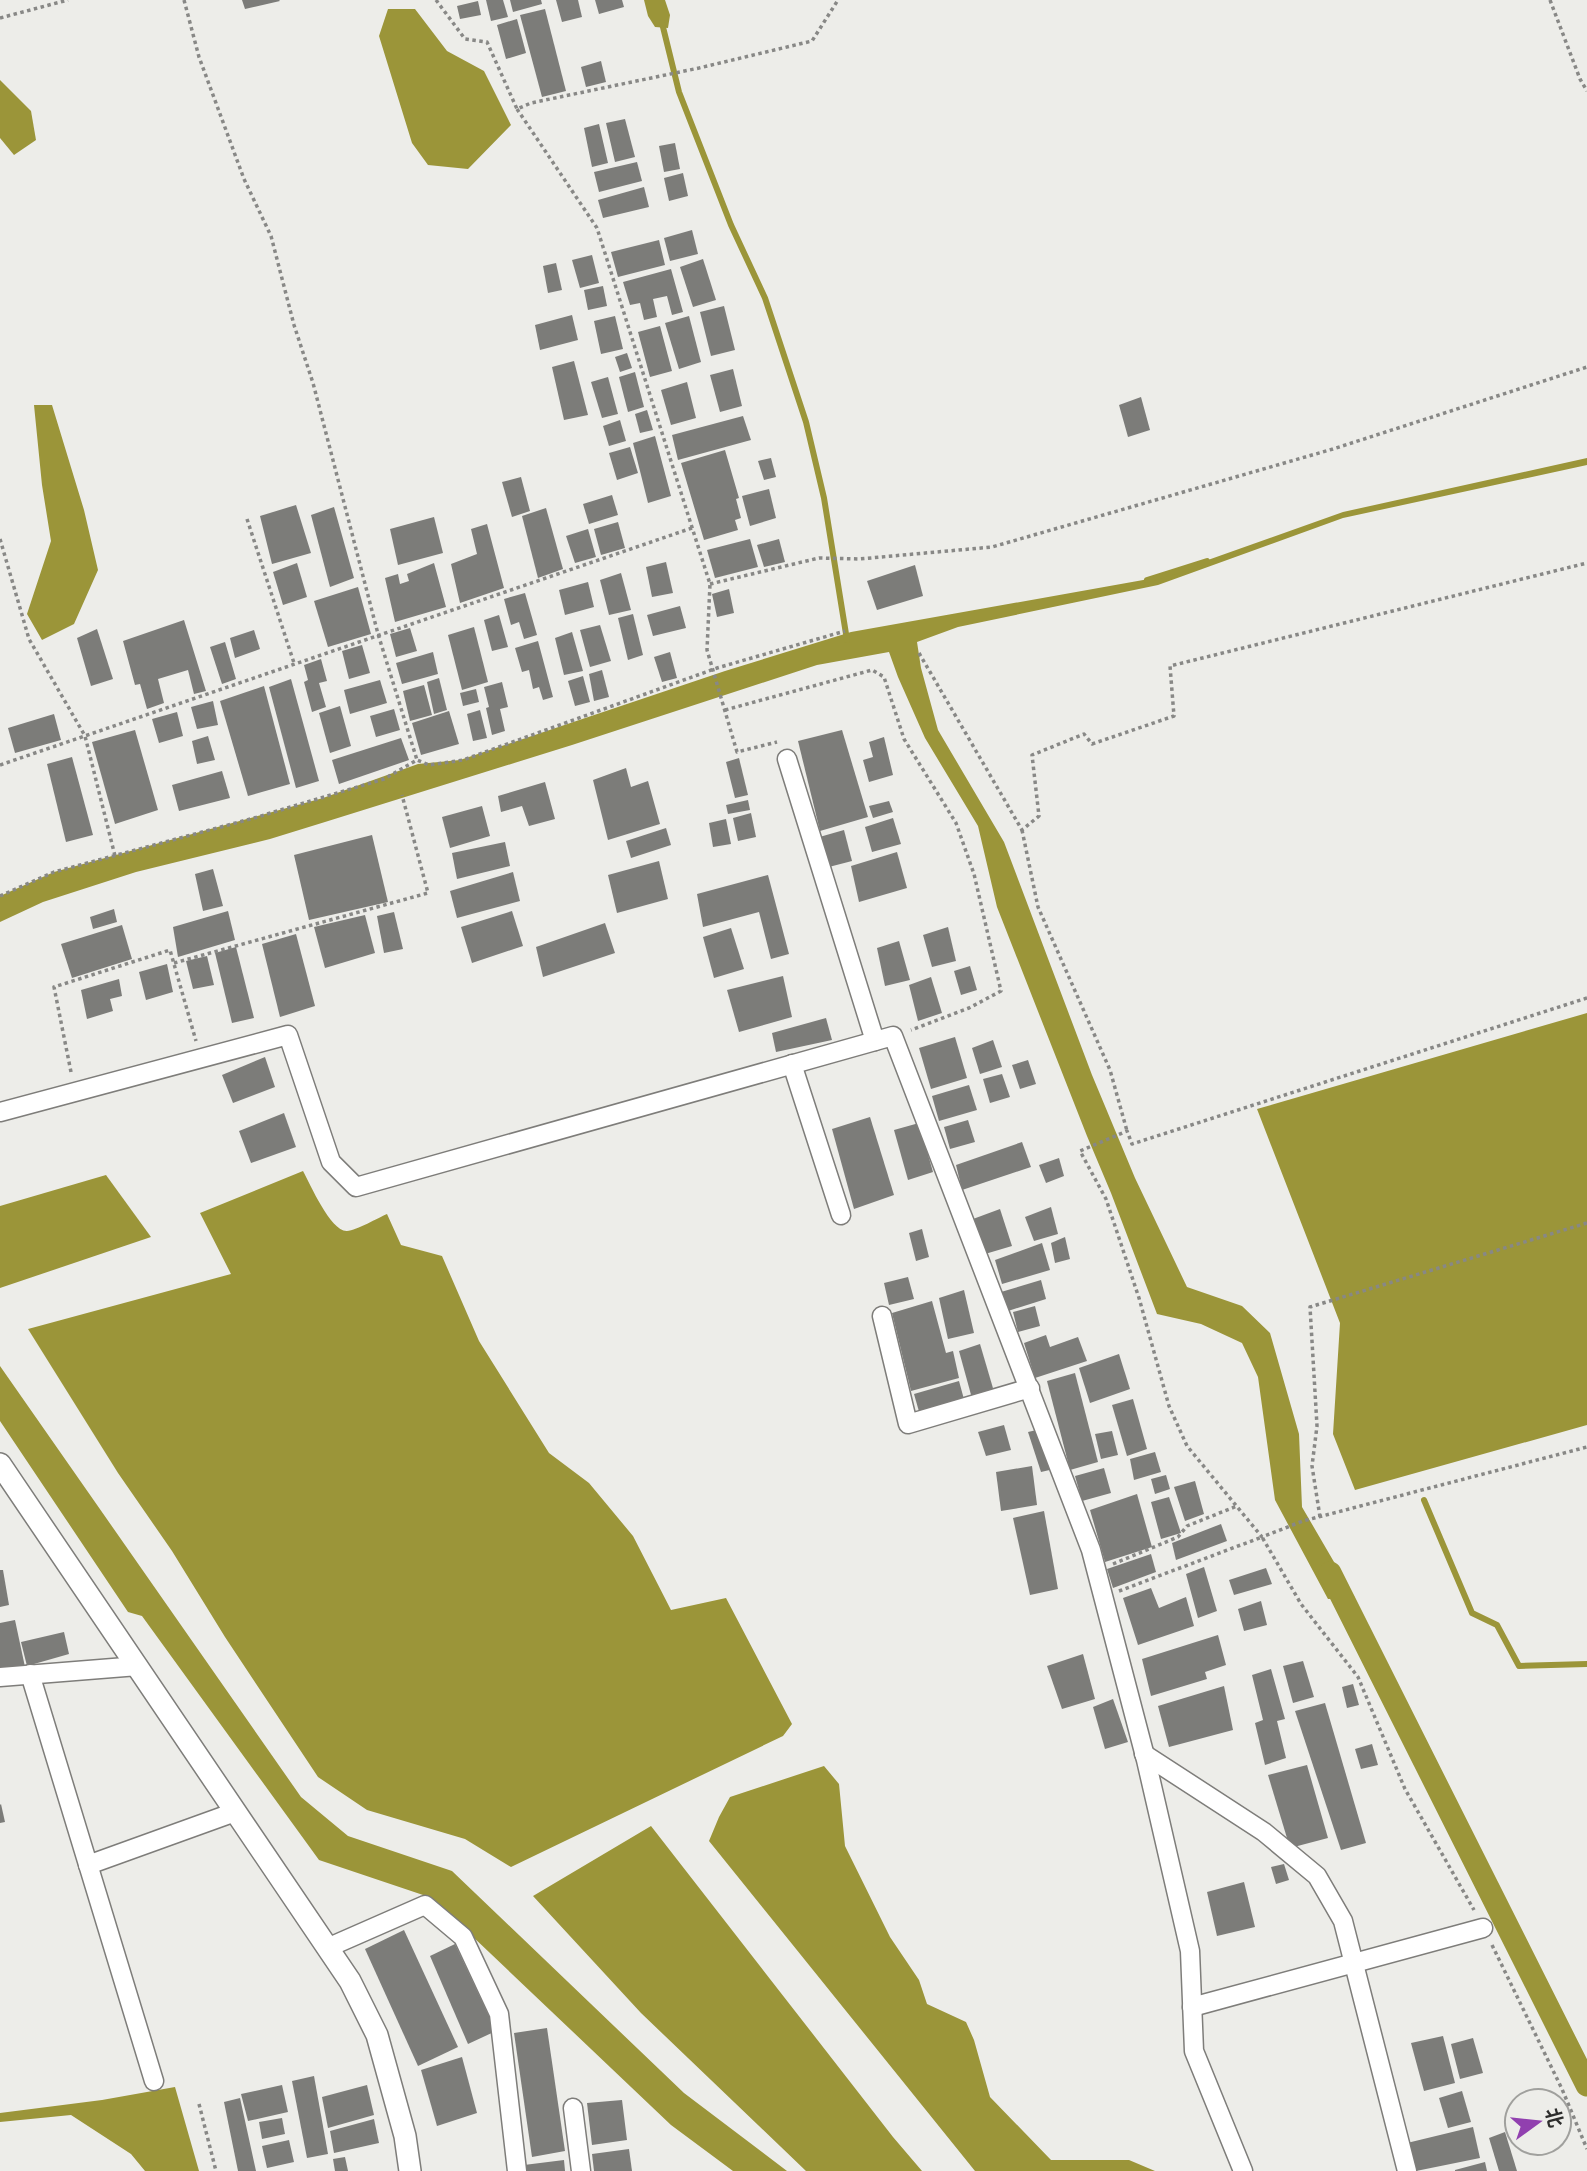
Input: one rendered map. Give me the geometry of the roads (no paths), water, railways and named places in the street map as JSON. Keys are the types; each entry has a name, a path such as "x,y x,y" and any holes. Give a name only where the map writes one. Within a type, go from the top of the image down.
{"street":[{"path":"787,759 875,1041"},
{"path":"0,1112 288,1035 331,1162 356,1186 893,1036 1091,1550 1144,1754 1190,1951 1194,2051 1243,2171"},
{"path":"792,1064 841,1215"},
{"path":"882,1316 908,1424 1030,1388"},
{"path":"0,1464 349,1981 377,2035 405,2136 410,2171"},
{"path":"0,1676 138,1666"},
{"path":"30,1674 154,2081"},
{"path":"1144,1754 1264,1832 1317,1876 1343,1921 1407,2171"},
{"path":"88,1865 235,1812"},
{"path":"327,1948 425,1905 463,1937 499,2014 517,2171"},
{"path":"1192,2007 1483,1927"},
{"path":"573,2108 581,2171"}],"waterway":[{"path":"662,23 679,92 731,225 765,298 806,422 824,498 847,640"},
{"path":"1147,580 1207,561"},
{"path":"1424,1500 1472,1613 1497,1625 1519,1666 1587,1664"},
{"path":"1330,1573 1587,2085"}]}
